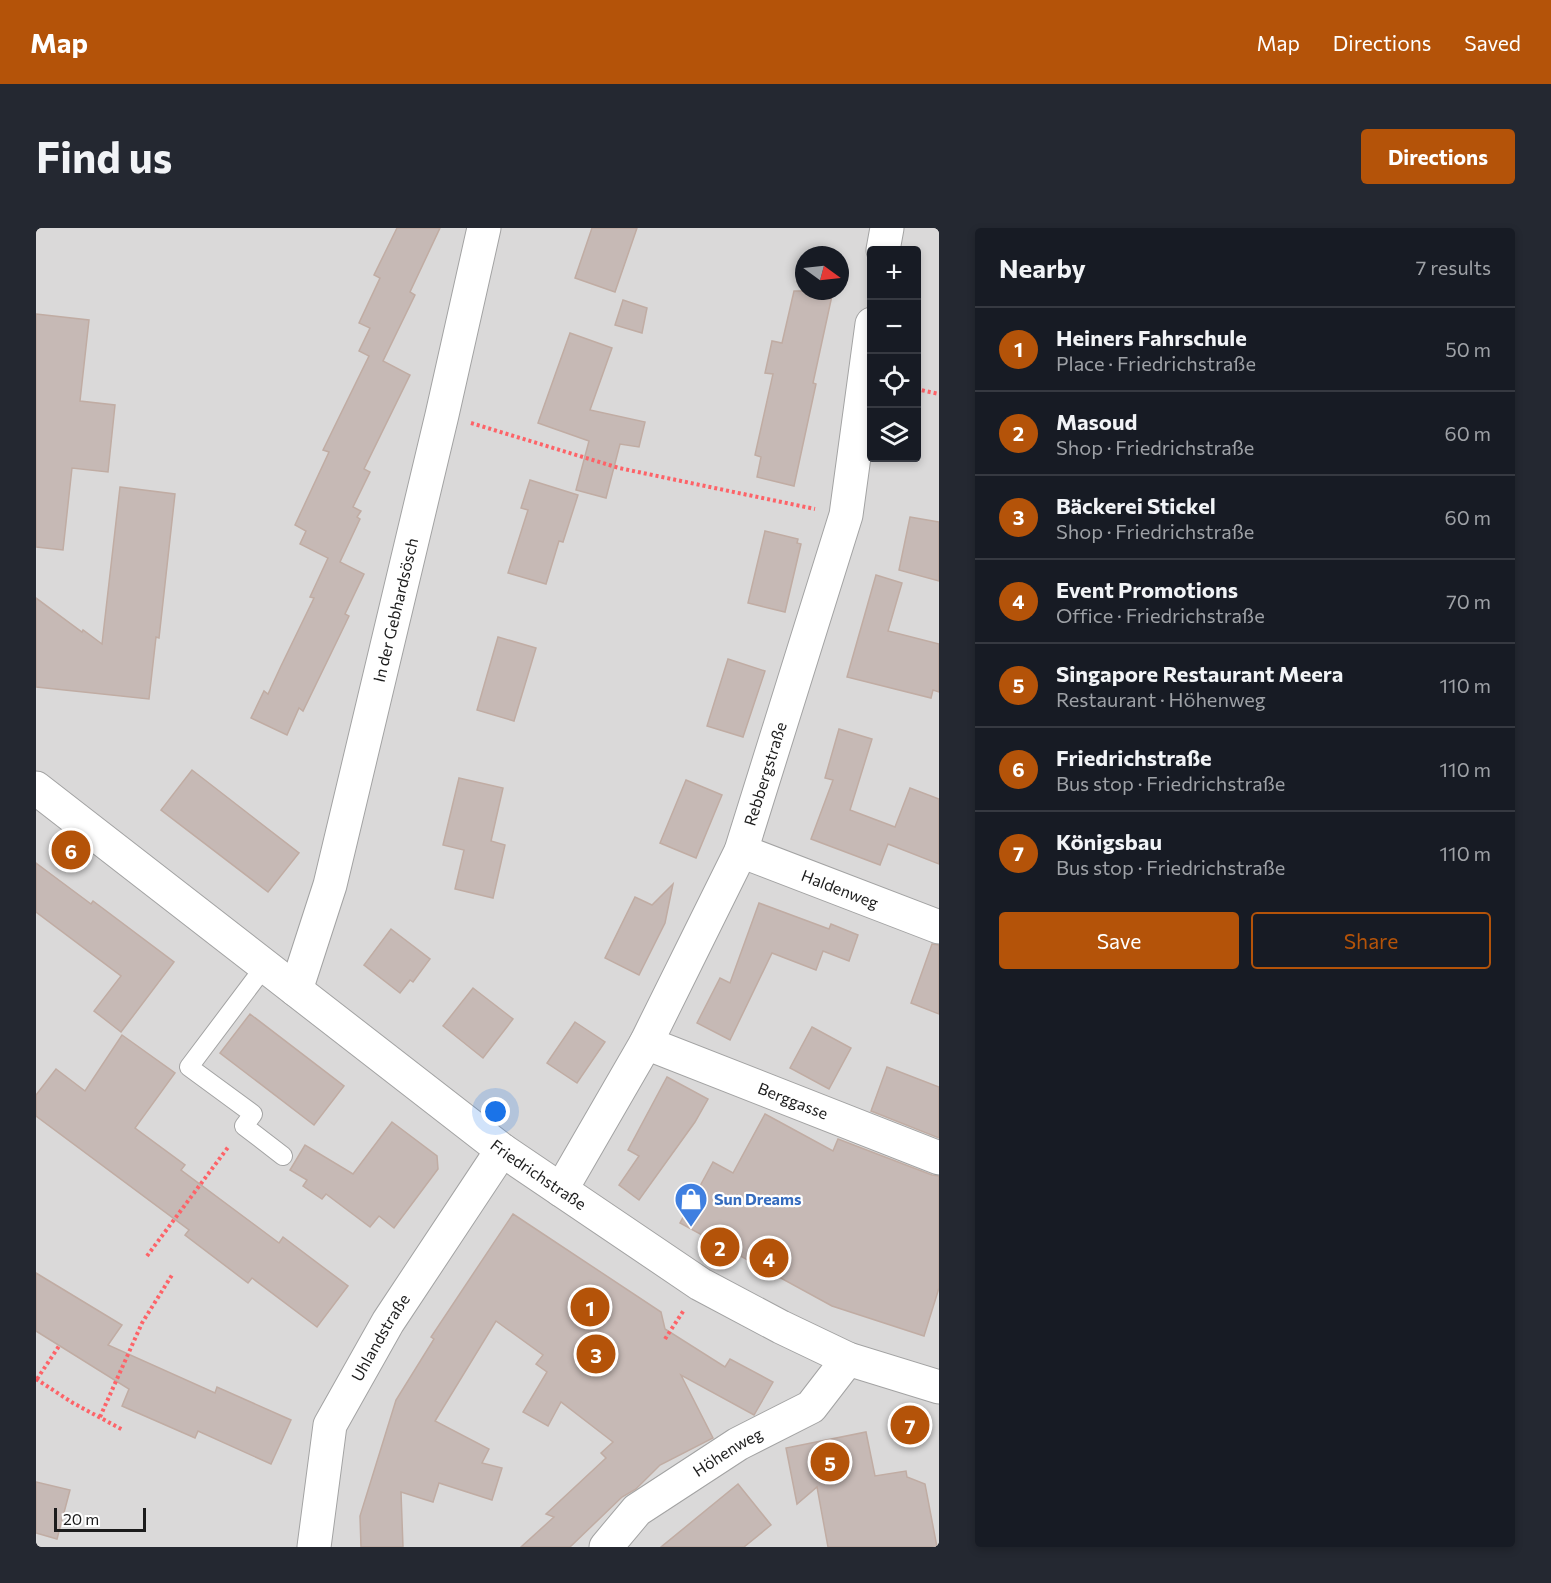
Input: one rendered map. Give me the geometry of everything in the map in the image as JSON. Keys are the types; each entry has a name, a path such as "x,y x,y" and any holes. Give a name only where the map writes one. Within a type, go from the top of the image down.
{"street":[{"name":"In der Gebhardsösch","path":"296,990 330,885 484,228"},
{"path":"884,246 887,228"},
{"name":"Rebbergstraße","path":"561,1190 646,1043 741,851 846,515 868,354"},
{"name":"Friedrichstraße","path":"36,788 502,1150 700,1284 781,1328 848,1359 939,1388"},
{"name":"Haldenweg","path":"741,851 939,927"},
{"name":"Berggasse","path":"646,1043 939,1158"},
{"name":"Uhlandstraße","path":"314,1547 330,1425 388,1322 502,1150"},
{"name":"Höhenweg","path":"606,1547 637,1510 738,1444 811,1407 848,1359"}],"lane":[{"path":"265,966 189,1067 253,1114 244,1126 283,1156"}],"path":[{"path":"921,390 939,394"},
{"path":"442,415 618,468 846,515"},
{"path":"147,1256 244,1126"},
{"path":"100,1417 142,1323 172,1275"},
{"path":"59,1346 36,1379 73,1403 123,1430"}],"shaded area":[{"path":"36,228 939,228 939,1547 36,1547"}],"building":[{"path":"397,228 440,228 410,292 415,295 383,361 410,375 364,469 370,472 353,507 361,511 357,517 360,519 340,562 364,574 345,614 349,616 338,639 303,711 299,708 287,735 251,718 264,691 268,694 314,598 310,597 328,558 300,544 306,531 295,525 329,452 323,450 369,356 359,351 370,328 359,323 380,278 374,275"},
{"path":"592,228 637,228 615,292 575,278"},
{"path":"794,291 795,300 831,300 794,486 757,477 761,457 755,455 773,374 765,373 772,341 782,343"},
{"path":"623,300 647,308 642,333 615,325"},
{"path":"36,314 89,320 80,401 115,405 108,472 72,468 63,550 36,547"},
{"path":"570,333 612,348 590,410 645,422 639,447 620,444 606,498 576,490 589,441 538,423"},
{"path":"530,480 578,495 563,542 559,541 546,584 508,573 528,510 521,508"},
{"path":"120,487 175,494 159,638 156,637 149,699 36,687 36,598 102,644"},
{"path":"910,517 939,522 939,581 899,570"},
{"path":"765,531 798,539 797,543 801,544 785,612 748,603"},
{"path":"876,575 902,583 888,631 939,644 939,692 933,690 931,698 847,677"},
{"path":"498,637 536,648 514,721 477,710"},
{"path":"728,659 765,671 743,737 707,726"},
{"path":"839,729 872,739 850,810 895,827 910,788 939,799 939,864 888,844 880,865 811,839 833,780 825,778"},
{"path":"192,770 299,853 268,892 161,810"},
{"path":"459,778 503,788 491,841 505,845 493,898 455,889 464,850 443,845"},
{"path":"686,780 722,795 696,858 660,843"},
{"path":"36,863 91,904 93,901 174,962 121,1032 94,1011 121,976 36,912"},
{"path":"673,884 665,923 639,975 605,958 635,897 652,905"},
{"path":"759,903 829,929 831,924 858,935 849,961 823,951 816,970 772,953 730,1040 697,1023 720,978 730,983"},
{"path":"391,929 430,959 413,982 410,980 400,993 364,965"},
{"path":"932,944 939,945 939,1014 911,1003"},
{"path":"473,988 513,1019 483,1058 443,1026"},
{"path":"250,1014 344,1086 314,1125 220,1053"},
{"path":"575,1022 605,1042 577,1083 547,1063"},
{"path":"812,1027 851,1048 829,1089 790,1068"},
{"path":"122,1035 175,1073 135,1128 185,1165 181,1170 279,1243 283,1237 348,1286 317,1327 252,1278 248,1283 185,1235 189,1230 36,1116 36,1095 56,1069 85,1091"},
{"path":"887,1067 939,1087 939,1138 871,1111"},
{"path":"667,1077 708,1099 695,1122 639,1200 619,1185 639,1156 628,1150"},
{"path":"765,1114 833,1151 838,1139 939,1176 939,1288 924,1336 832,1306 680,1223 713,1162 733,1173"},
{"path":"392,1122 437,1156 438,1169 394,1228 379,1216 370,1227 326,1194 322,1199 303,1186 307,1180 290,1170 305,1145 353,1174"},
{"path":"513,1214 661,1312 665,1329 725,1367 730,1359 773,1382 754,1415 681,1375 713,1438 660,1465 636,1489 622,1497 570,1547 521,1547 554,1517 546,1514 606,1458 601,1453 613,1442 561,1402 548,1426 523,1412 547,1372 536,1364 543,1355 496,1321 435,1421 489,1449 482,1463 502,1468 492,1500 439,1483 433,1502 401,1492 403,1547 361,1547 360,1516 396,1400 434,1339 431,1337"},
{"path":"36,1273 122,1325 108,1345 215,1393 217,1387 291,1420 271,1464 198,1431 195,1438 122,1406 129,1389 36,1331"},
{"path":"866,1432 875,1476 906,1471 907,1477 925,1484 937,1547 828,1547 817,1487 797,1504 786,1448"},
{"path":"36,1482 70,1490 57,1539 36,1533"},
{"path":"738,1484 771,1525 744,1547 661,1547"}],"place":[{"name":"Friedrichstraße","path":"71,850"},
{"name":"Sun Dreams","path":"691,1228"},
{"name":"Masoud","path":"720,1247"},
{"name":"Event Promotions","path":"769,1258"},
{"name":"Heiners Fahrschule","path":"590,1307"},
{"name":"Bäckerei Stickel","path":"596,1354"},
{"name":"Königsbau","path":"910,1425"},
{"name":"Singapore Restaurant Meera","path":"830,1462"}]}
